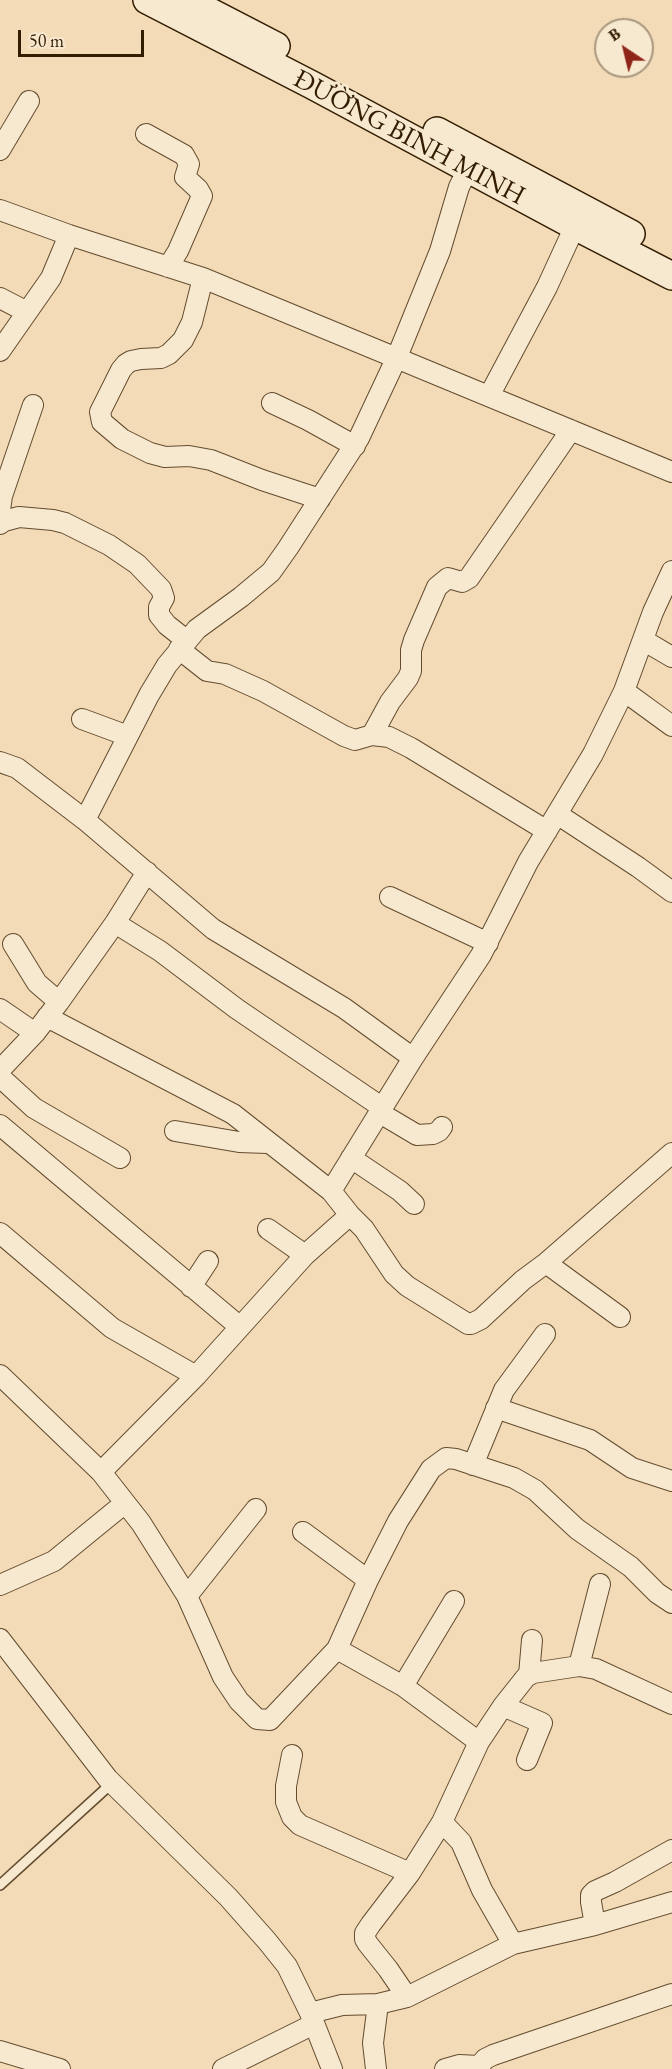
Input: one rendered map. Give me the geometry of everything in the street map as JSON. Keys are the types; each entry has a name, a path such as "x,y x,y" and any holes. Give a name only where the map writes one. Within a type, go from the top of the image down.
{"main road":[{"name":"ĐƯỜNG BINH MINH","path":"147,0 312,85 468,170 504,178 575,226 672,276"},
{"name":"ĐƯỜNG BINH MINH","path":"187,0 504,178 672,255"}],"street":[{"path":"0,150 29,101"},
{"path":"146,134 184,155 189,164 185,177 202,196 178,252 168,267"},
{"path":"84,820 158,678 197,629 242,597 271,572 355,446 397,357 440,251 459,187 468,170"},
{"path":"0,210 203,278 672,472"},
{"path":"489,396 547,287 575,226"},
{"path":"0,351 51,278 69,235"},
{"path":"203,278 192,322 183,340 169,354 161,358 141,359 126,364 100,412 102,422 122,439 150,453 165,457 189,456 212,460 262,480 320,499"},
{"path":"0,298 27,312"},
{"path":"272,403 355,446"},
{"path":"0,510 2,496 33,405"},
{"path":"372,735 411,672 411,650 414,640 437,587 448,578 462,582 469,578 571,430"},
{"path":"0,523 19,517 53,520 65,523 109,545 137,564 161,589 165,598 159,607 159,615 207,671 238,680 280,699 355,740 372,735 389,737 638,867 672,892"},
{"path":"331,1191 413,1058 488,943 519,877 592,754 624,691 672,571"},
{"path":"643,640 672,657"},
{"path":"624,691 672,726"},
{"path":"82,719 128,736"},
{"path":"0,762 17,768 84,820 213,929 344,1008 413,1058"},
{"path":"0,1070 53,1010 115,923 147,872"},
{"path":"390,897 488,943"},
{"path":"115,923 160,951 237,1009 417,1135 434,1134 442,1127"},
{"path":"13,944 53,1010 233,1114 331,1191 364,1229 394,1274 407,1286 468,1324 481,1319 523,1280 546,1263 672,1153"},
{"path":"0,1009 35,1033"},
{"path":"0,1077 34,1108 120,1158"},
{"path":"0,1125 240,1327"},
{"path":"175,1131 205,1138 268,1143"},
{"path":"351,1158 400,1191 414,1204"},
{"path":"101,1472 196,1376 305,1255 350,1215"},
{"path":"268,1229 305,1255"},
{"path":"0,1233 112,1328 196,1376"},
{"path":"191,1287 208,1261"},
{"path":"546,1263 620,1317"},
{"path":"473,1465 495,1408 511,1378 545,1334"},
{"path":"0,1375 101,1472 141,1523 187,1596 223,1677 239,1701 257,1719 270,1720 337,1649 398,1521 431,1468 446,1458 456,1459 514,1478 540,1494 577,1529 631,1567 657,1593 672,1603"},
{"path":"495,1408 590,1440 632,1468 672,1481"},
{"path":"0,1585 54,1561 125,1503"},
{"path":"187,1596 256,1509"},
{"path":"303,1532 368,1580"},
{"path":"577,1666 600,1584"},
{"path":"403,1686 454,1601"},
{"path":"577,1666 582,1633"},
{"path":"0,1639 112,1783 228,1897 287,1966 312,2018 332,2069"},
{"path":"407,1997 365,1939 366,1933 410,1873 442,1822 479,1742 503,1706 529,1675 532,1640"},
{"path":"337,1649 403,1686 479,1742"},
{"path":"529,1675 577,1666 596,1669 672,1704"},
{"path":"503,1706 542,1723 527,1760"},
{"path":"292,1755 286,1786 286,1802 292,1817 300,1825 410,1873"},
{"path":"442,1822 461,1842 482,1890 513,1944"},
{"path":"596,1925 591,1902 591,1895 595,1891 672,1850"},
{"path":"223,2069 312,2018 342,2005 378,2004 407,1997 513,1944 596,1925 672,1902"},
{"path":"446,2069 459,2065 478,2067 485,2059 493,2055 672,1994"},
{"path":"376,2069 373,2043 378,2004"},
{"path":"0,2051 60,2069"}],"lane":[{"path":"0,1885 112,1783"}]}
